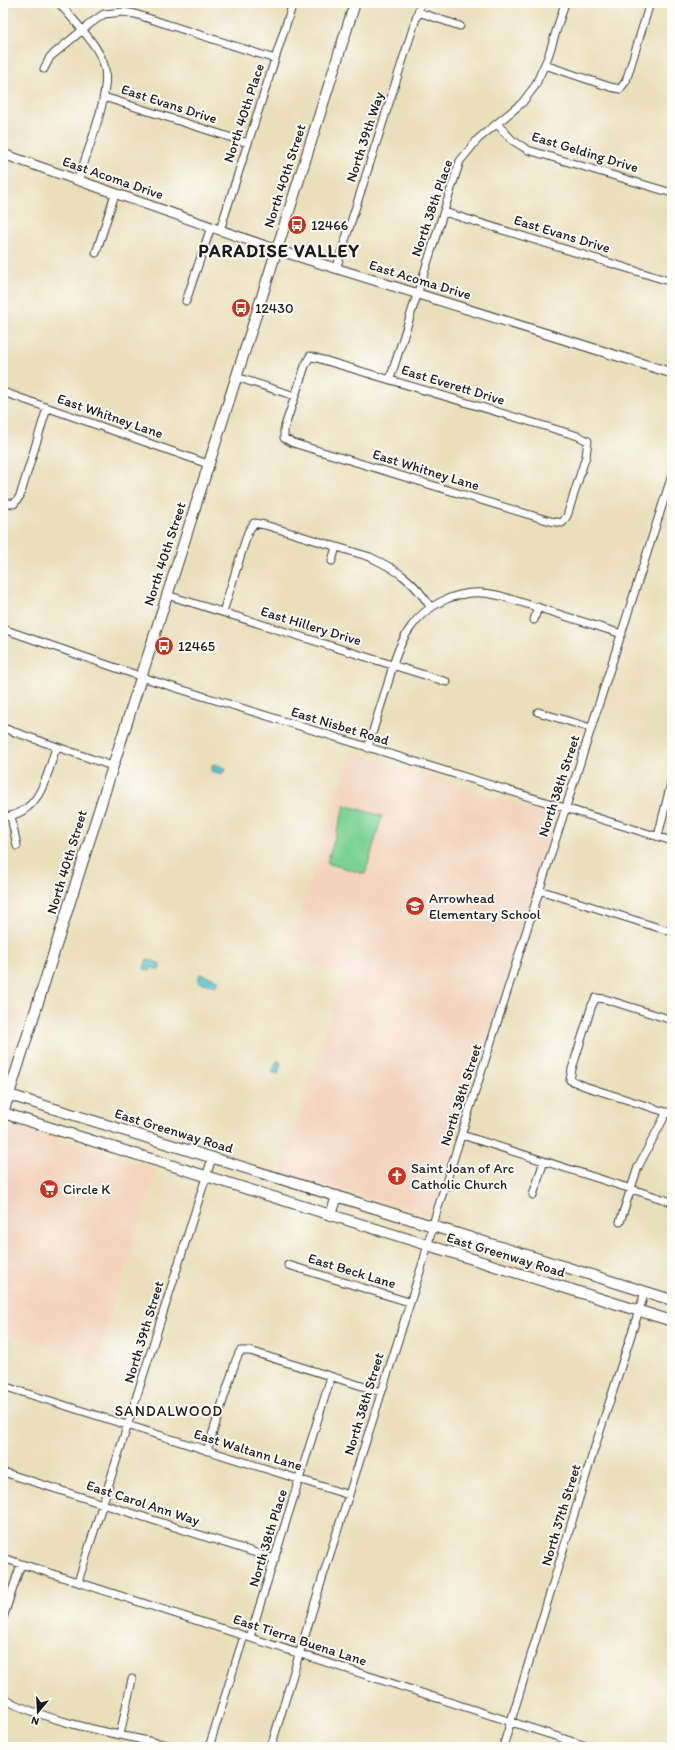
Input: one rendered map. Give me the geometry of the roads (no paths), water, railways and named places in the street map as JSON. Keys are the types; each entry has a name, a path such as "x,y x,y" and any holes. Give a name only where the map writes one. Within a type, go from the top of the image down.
{"main road":[{"name":"North 40th Street","path":"3,1113 6,1094 141,677 355,3"},
{"name":"East Greenway Road","path":"6,1094 672,1300"},
{"name":"East Greenway Road","path":"3,1113 672,1321"},
{"path":"331,1215 337,1196"}],"street":[{"path":"59,3 82,30 104,64 106,82 104,98 78,180"},
{"name":"North 40th Place","path":"186,300 248,143 293,3"},
{"name":"North 39th Way","path":"336,268 421,3"},
{"name":"North 38th Place","path":"390,379 460,161 478,139 528,97 545,65 565,3"},
{"path":"545,65 620,89 626,81 650,3"},
{"path":"44,69 50,57 104,14 124,12 275,59"},
{"path":"418,12 460,26"},
{"name":"East Evans Drive","path":"104,98 248,143"},
{"name":"East Gelding Drive","path":"497,124 512,140 528,150 672,193"},
{"name":"East Acoma Drive","path":"3,154 276,250 672,373"},
{"path":"96,253 115,194"},
{"name":"East Evans Drive","path":"444,212 672,282"},
{"name":"East Everett Drive","path":"296,396 305,366 310,356 578,436 588,442 586,456 567,516 562,523"},
{"path":"236,377 296,396"},
{"name":"East Whitney Lane","path":"3,392 208,464"},
{"name":"East Whitney Lane","path":"296,396 284,429 284,438 293,443 543,519 562,523"},
{"path":"3,502 14,504 20,496 47,408"},
{"name":"North 38th Street","path":"271,1747 409,1302 672,475"},
{"path":"223,612 248,532 254,523 370,557 396,570 407,578 424,597 431,608"},
{"path":"332,561 336,547"},
{"path":"368,748 393,665 404,637 411,626 422,614 442,600 469,593 483,593 622,634"},
{"name":"East Hillery Drive","path":"167,595 447,682"},
{"path":"534,620 538,608"},
{"name":"East Nisbet Road","path":"3,629 141,677 672,841"},
{"path":"538,712 591,728"},
{"path":"3,728 112,766"},
{"path":"3,817 11,816 27,809 39,794 56,747"},
{"path":"658,836 672,779"},
{"path":"11,816 17,846"},
{"path":"540,890 672,932"},
{"path":"620,1222 638,1167 669,1113 587,1087 570,1080 592,1005 596,998 605,998 672,1020"},
{"path":"462,1135 672,1202"},
{"name":"North 39th Street","path":"78,1582 212,1158"},
{"path":"533,1195 544,1162"},
{"name":"East Beck Lane","path":"288,1264 409,1302"},
{"name":"North 37th Street","path":"502,1747 645,1292"},
{"path":"207,1451 240,1351 250,1351 381,1392"},
{"name":"North 38th Place","path":"209,1747 274,1559 300,1480 331,1377"},
{"name":"East Waltann Lane","path":"3,1386 349,1495"},
{"name":"East Carol Ann Way","path":"3,1472 274,1559"},
{"name":"East Tierra Buena Lane","path":"3,1558 589,1747"},
{"path":"3,1618 21,1564"},
{"path":"120,1735 132,1679"},
{"path":"3,1699 25,1710 51,1718 176,1747"}],"water":[{"path":"213,764 226,768 225,772 223,771 222,774 211,771"},
{"path":"147,959 161,964 159,970 151,967 150,971 144,969"},
{"path":"200,974 219,980 217,986 198,982"},
{"path":"277,1061 281,1062 278,1074 272,1072"}],"place":[{"name":"12466","path":"297,225"},
{"name":"12430","path":"241,308"},
{"name":"12465","path":"164,646"},
{"name":"Arrowhead Elementary School","path":"415,906"},
{"name":"Saint Joan of Arc Catholic Church","path":"397,1176"},
{"name":"Circle K","path":"49,1189"}],"district":[{"name":"PARADISE VALLEY","path":"279,251"},
{"name":"SANDALWOOD","path":"169,1411"}]}
